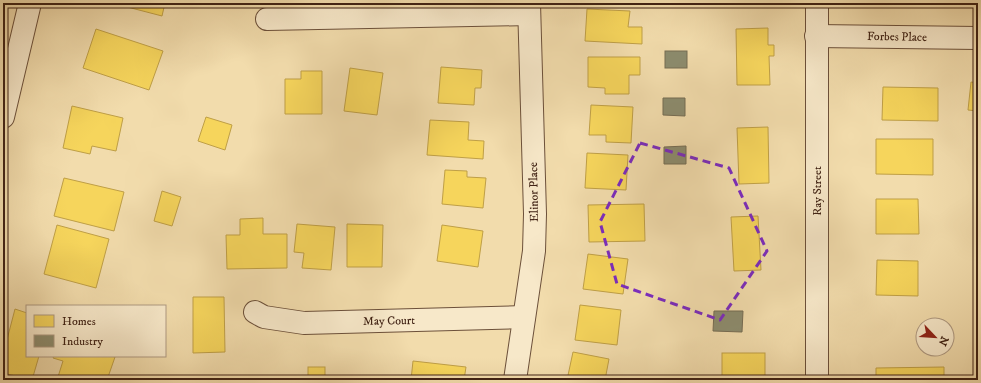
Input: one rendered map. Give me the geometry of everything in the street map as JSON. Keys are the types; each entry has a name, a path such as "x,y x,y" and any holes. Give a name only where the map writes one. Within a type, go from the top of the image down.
{"street":[{"path":"3,117 30,3"},
{"name":"Ray Street","path":"817,3 817,380"},
{"path":"267,19 529,9"},
{"name":"Elinor Place","path":"516,380 534,251 535,214 529,9"},
{"name":"Forbes Place","path":"816,36 978,38"},
{"name":"May Court","path":"255,312 264,317 304,322 524,317"}],"highlighted area":[{"path":"640,143 729,168 767,251 720,320 617,284 600,222"}],"building: Homes":[{"path":"112,3 165,3 162,16"},
{"path":"587,9 630,11 628,27 642,27 642,44 585,41"},
{"path":"768,28 768,45 774,45 774,56 769,56 770,85 737,85 736,29"},
{"path":"96,29 163,51 149,90 83,68"},
{"path":"588,57 640,57 640,75 629,75 629,94 605,94 605,88 588,87"},
{"path":"441,67 482,70 481,88 475,88 474,105 438,103"},
{"path":"350,68 383,73 377,115 344,111"},
{"path":"301,71 322,71 322,114 285,114 285,79 301,79"},
{"path":"971,82 978,83 978,111 968,110"},
{"path":"883,87 938,88 938,121 882,120"},
{"path":"591,105 633,107 631,143 606,142 606,135 589,135"},
{"path":"72,106 123,118 116,151 92,146 90,154 63,148"},
{"path":"206,117 232,125 225,150 198,141"},
{"path":"430,120 469,122 468,140 484,141 483,159 427,155"},
{"path":"768,127 769,183 739,184 737,128"},
{"path":"876,139 933,139 933,175 876,174"},
{"path":"587,153 628,155 626,190 585,188"},
{"path":"445,170 467,171 467,177 486,178 483,208 442,204"},
{"path":"64,178 124,192 114,231 54,216"},
{"path":"162,191 181,197 172,226 154,221"},
{"path":"876,199 918,199 919,234 876,234"},
{"path":"644,204 645,241 589,242 588,205"},
{"path":"758,216 761,270 734,271 731,217"},
{"path":"263,218 263,234 287,234 287,268 227,269 226,235 240,235 240,219"},
{"path":"297,224 335,227 331,270 302,268 304,253 294,252"},
{"path":"347,224 383,225 382,267 347,267"},
{"path":"57,225 109,239 96,288 44,274"},
{"path":"442,225 483,231 478,267 437,261"},
{"path":"588,254 628,259 623,294 583,289"},
{"path":"877,260 918,261 918,296 876,295"},
{"path":"193,297 224,297 225,352 193,353"},
{"path":"580,305 621,310 617,345 575,340"},
{"path":"15,309 26,313 26,357 39,357 32,380 3,373 3,355"},
{"path":"573,352 609,359 605,380 567,380"},
{"path":"722,353 765,353 765,380 722,380"},
{"path":"115,357 107,380 57,380 63,361 53,358"},
{"path":"413,361 466,367 464,380 411,380"},
{"path":"308,367 325,367 325,380 308,380"},
{"path":"944,367 944,380 876,380 876,368"}],"building: Industry":[{"path":"665,51 687,51 687,68 665,68"},
{"path":"663,98 685,98 685,116 663,115"},
{"path":"686,146 686,164 664,164 664,147"},
{"path":"714,311 743,311 742,332 713,331"}]}
